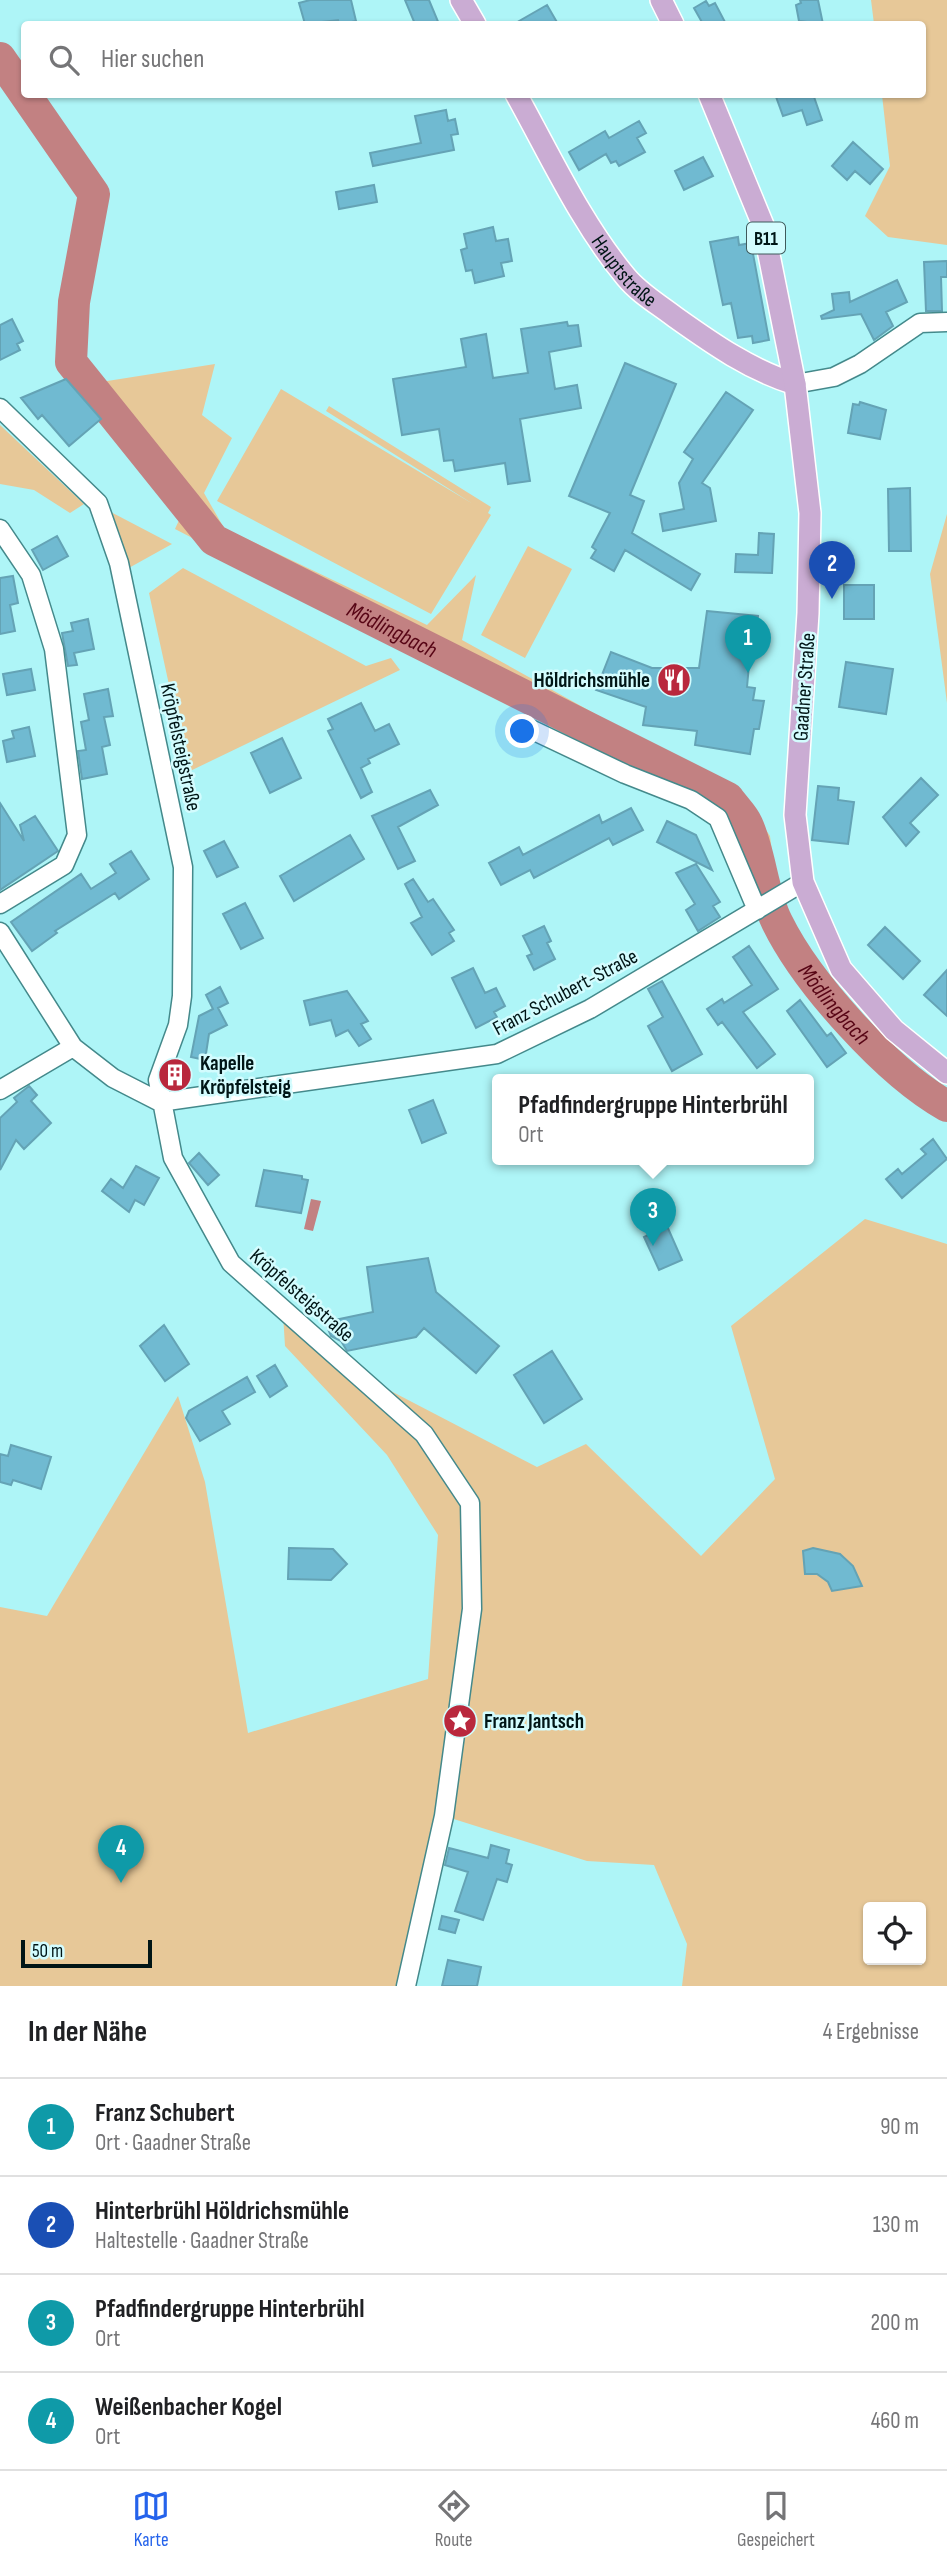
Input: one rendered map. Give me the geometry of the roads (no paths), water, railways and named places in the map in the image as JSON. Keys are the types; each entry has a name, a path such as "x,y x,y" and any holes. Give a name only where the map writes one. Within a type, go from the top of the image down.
{"main road":[{"path":"461,0 473,21"},
{"path":"660,0 671,21"},
{"name":"Hauptstraße","path":"518,98 604,250 627,279 716,346 761,373 795,384"},
{"name":"Gaadner Straße","path":"715,98 763,225 795,384 810,513 807,635 795,815 803,882 841,969 894,1030 947,1073"}],"street":[{"path":"795,384 834,377 860,364 920,323 947,322"},
{"name":"Kröpfelsteigstraße","path":"0,408 98,503 119,563 183,867 182,996 178,1025 158,1080 160,1102 173,1158 231,1263 424,1434 470,1503 472,1609 444,1816 406,1986"},
{"path":"0,528 31,575 54,649 77,835 64,865 0,904"},
{"path":"524,726 625,774 691,800 718,818 758,909"},
{"name":"Franz Schubert-Straße","path":"160,1102 497,1054 590,1009 803,882"},
{"path":"0,932 73,1047 113,1078 160,1102"},
{"path":"0,1090 73,1047"}],"waterway":[{"name":"Mödlingbach","path":"0,58 21,88"},
{"name":"Mödlingbach","path":"28,98 94,194 74,302 71,362 214,540 728,798 747,824 777,922 808,972 875,1049 900,1072 947,1106"}],"place":[{"name":"Hinterbrühl Höldrichsmühle","path":"832,599"},
{"name":"Franz Schubert","path":"748,673"},
{"name":"Höldrichsmühle","path":"674,680"},
{"name":"Kapelle Kröpfelsteig","path":"175,1075"},
{"name":"Pfadfindergruppe Hinterbrühl","path":"653,1246"},
{"name":"Franz Jantsch","path":"460,1721"},
{"name":"Weißenbacher Kogel","path":"121,1883"}]}
